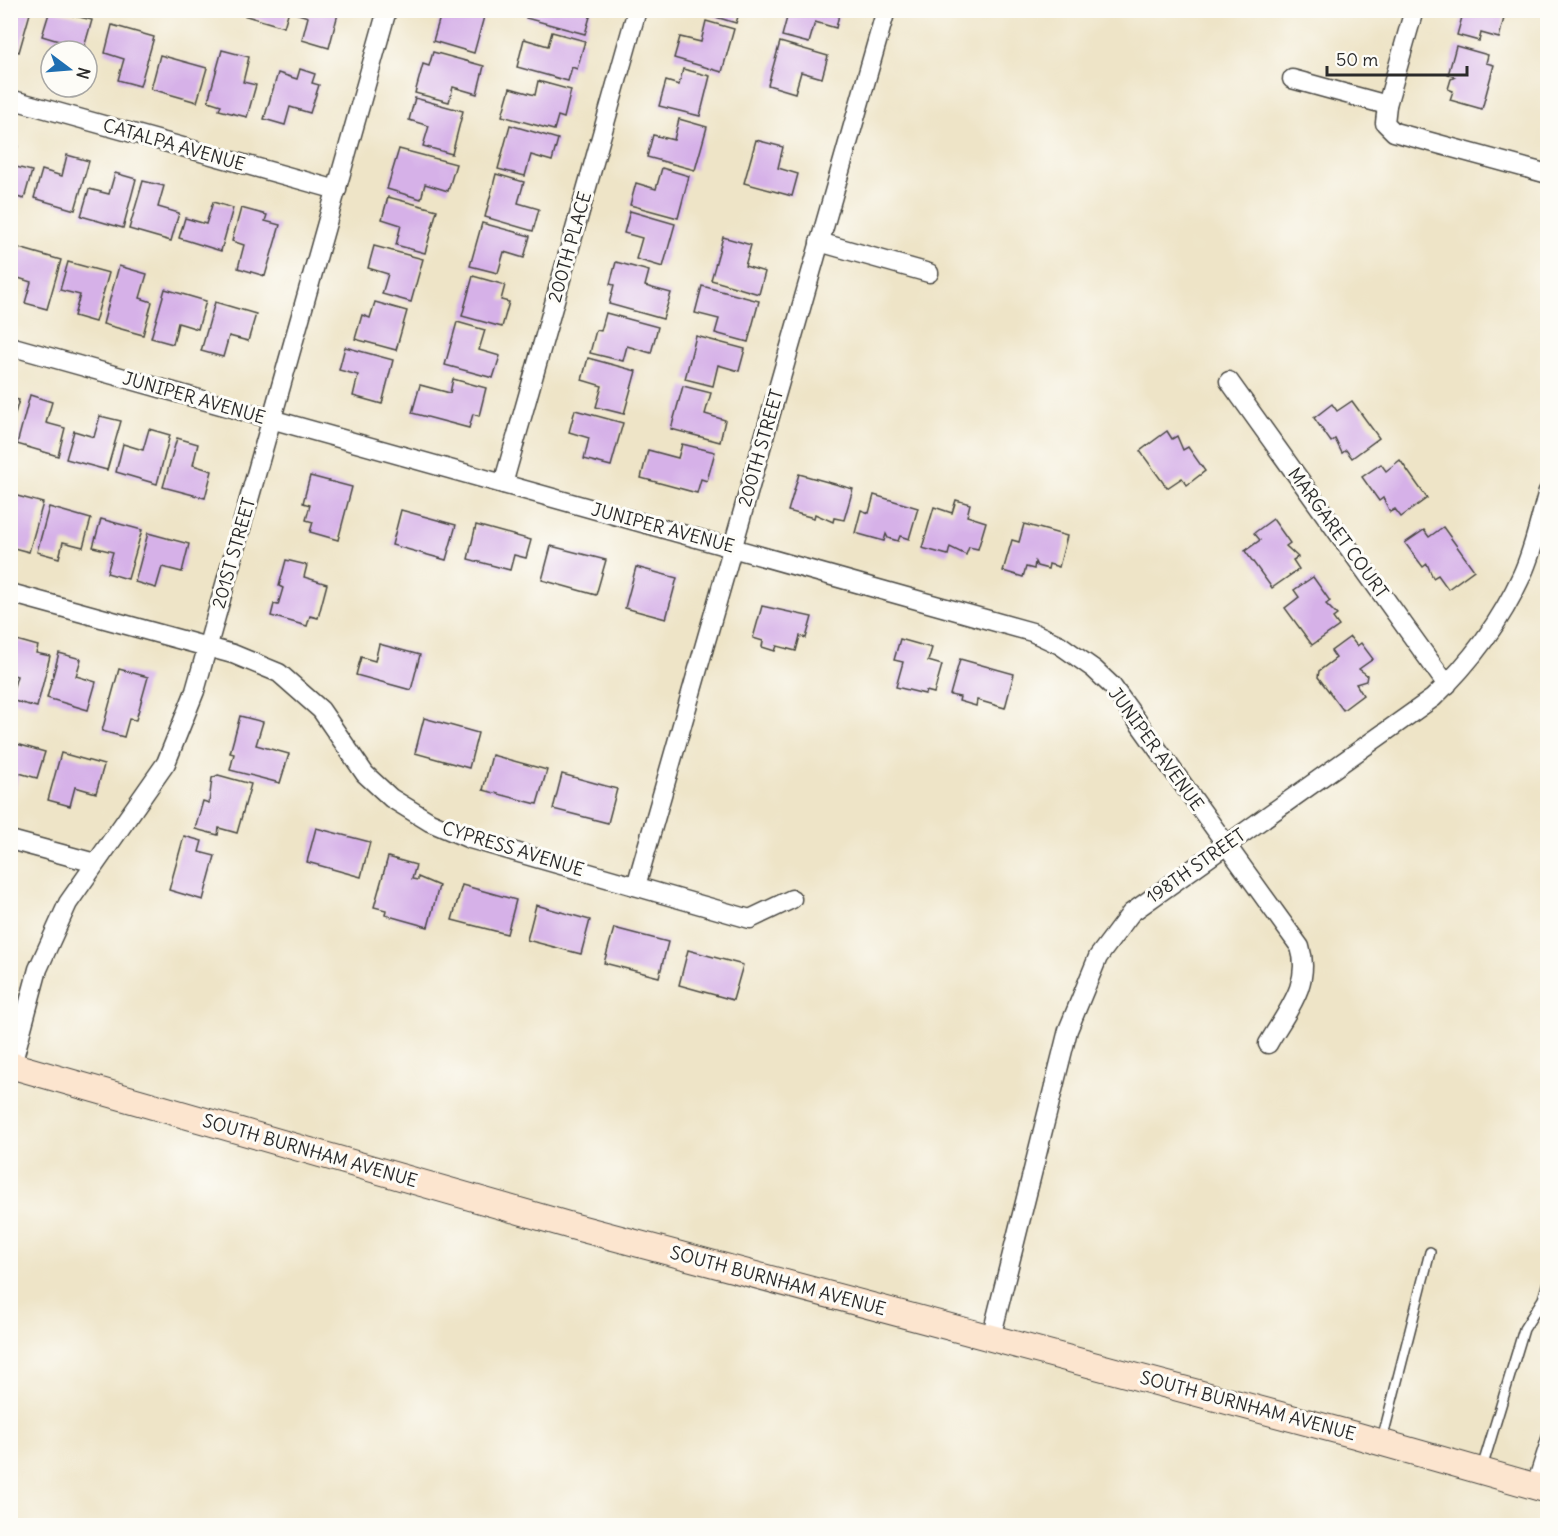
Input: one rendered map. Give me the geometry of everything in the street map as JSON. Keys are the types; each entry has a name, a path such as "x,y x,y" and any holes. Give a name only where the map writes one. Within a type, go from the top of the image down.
{"main road":[{"name":"SOUTH BURNHAM AVENUE","path":"11,1065 568,1225 1382,1442 1540,1487"}],"street":[{"name":"201ST STREET","path":"11,1065 38,969 68,903 166,763 195,691 387,10"},
{"name":"200TH PLACE","path":"503,484 637,10"},
{"name":"200TH STREET","path":"636,886 886,10"},
{"path":"1414,10 1386,114 1394,132 1548,174"},
{"path":"1292,79 1386,114"},
{"name":"CATALPA AVENUE","path":"10,99 337,190"},
{"path":"819,242 929,273"},
{"name":"JUNIPER AVENUE","path":"10,346 1032,632 1060,645 1094,669 1117,693 1225,846 1300,947 1305,963 1304,981 1268,1044"},
{"name":"MARGARET COURT","path":"1229,381 1448,684"},
{"name":"198TH STREET","path":"991,1338 1068,1030 1098,957 1131,913 1433,698 1448,684 1486,638 1523,574 1548,491"},
{"name":"CYPRESS AVENUE","path":"10,593 207,649 232,654 263,666 295,685 321,710 365,774 391,798 429,822 470,839 750,919 792,899"},
{"path":"10,840 96,863"}],"lane":[{"path":"1382,1442 1430,1252"},
{"path":"1481,1471 1524,1329 1536,1310 1548,1282"},
{"path":"1536,1310 1548,1313"},
{"path":"1540,1487 1548,1434"}],"building":[{"path":"10,10 31,10 19,52 10,49"},
{"path":"50,10 92,20 86,39 52,39 42,36"},
{"path":"245,10 289,10 284,27 243,15"},
{"path":"296,10 339,10 329,48 302,40 308,17 295,13"},
{"path":"451,10 485,13 474,53 433,41 440,17 449,20"},
{"path":"528,10 592,10 585,34 526,18"},
{"path":"710,10 740,10 736,23 709,15"},
{"path":"789,10 840,10 836,28 815,22 809,43 782,36"},
{"path":"1464,10 1506,10 1499,38 1481,33 1479,41 1457,35"},
{"path":"706,21 734,29 722,72 674,58 680,37 701,42"},
{"path":"112,25 154,37 140,86 118,80 124,59 105,53"},
{"path":"552,32 585,41 577,69 572,67 568,81 517,67 524,39 548,46"},
{"path":"780,42 828,56 822,78 801,72 795,93 768,85"},
{"path":"1456,46 1488,55 1486,63 1494,65 1482,109 1450,100 1453,91 1448,89 1451,79 1455,77 1448,75"},
{"path":"222,50 249,57 243,82 256,85 247,117 219,110 221,105 208,101"},
{"path":"433,52 484,66 477,94 453,87 449,102 415,93 423,64 429,66"},
{"path":"160,55 207,68 197,102 151,89"},
{"path":"300,69 315,74 312,83 319,85 310,113 290,107 285,125 264,119 278,73 297,79"},
{"path":"683,69 710,76 700,116 659,106 666,81 679,85"},
{"path":"538,81 571,90 564,118 558,116 554,130 502,116 510,88 535,95"},
{"path":"415,98 463,111 452,154 423,146 429,126 409,120"},
{"path":"679,119 707,127 695,170 647,157 653,135 674,140"},
{"path":"510,125 558,139 552,161 531,155 525,176 498,169"},
{"path":"756,140 783,147 778,168 798,174 792,196 744,183"},
{"path":"10,143 18,145 12,166 32,171 24,199 10,195"},
{"path":"399,149 456,164 448,191 425,184 421,199 387,189"},
{"path":"67,155 89,161 75,210 34,198 42,170 62,176"},
{"path":"662,168 689,176 678,218 630,205 636,183 656,189"},
{"path":"115,173 136,179 123,228 81,216 89,189 109,194"},
{"path":"496,174 524,182 518,203 539,209 533,231 485,217"},
{"path":"143,181 164,186 158,207 179,213 171,241 129,229"},
{"path":"388,197 437,210 425,253 396,245 401,225 382,219"},
{"path":"213,202 233,208 221,251 179,238 185,218 206,224"},
{"path":"241,208 267,215 265,221 280,225 265,276 238,268 244,245 232,241"},
{"path":"630,211 675,224 663,267 636,259 642,238 624,233"},
{"path":"482,223 530,236 524,258 504,252 498,273 470,266"},
{"path":"723,237 751,245 745,266 765,272 759,294 711,280"},
{"path":"374,246 423,259 411,302 382,294 388,274 368,268"},
{"path":"19,248 61,260 47,309 25,303 31,282 12,276"},
{"path":"68,262 109,273 95,322 74,316 80,295 60,290"},
{"path":"616,262 649,271 645,286 671,293 663,319 609,304 614,285 610,284"},
{"path":"119,266 147,274 140,298 152,302 143,335 103,324"},
{"path":"473,276 505,285 501,300 509,302 502,327 462,316"},
{"path":"702,286 759,301 748,342 715,333 719,319 695,313"},
{"path":"165,289 206,301 198,329 178,323 173,344 151,338"},
{"path":"215,302 256,314 248,341 229,336 223,357 201,351"},
{"path":"375,302 407,311 396,350 355,339 362,315 370,318"},
{"path":"606,313 658,327 651,353 627,346 623,361 590,353 596,330 601,331"},
{"path":"457,322 485,330 479,350 500,356 493,378 445,365"},
{"path":"696,336 745,349 739,371 718,365 713,386 685,379"},
{"path":"345,347 393,360 382,404 353,396 358,375 339,370"},
{"path":"588,358 636,371 624,414 596,407 602,386 582,380"},
{"path":"453,379 486,388 479,416 473,414 469,428 412,413 420,385 450,393"},
{"path":"683,386 711,393 705,414 725,420 720,442 671,429"},
{"path":"30,395 52,402 46,423 65,428 58,456 17,444"},
{"path":"10,398 19,400 11,427 10,426"},
{"path":"1352,401 1379,438 1352,458 1346,450 1342,453 1335,439 1331,442 1314,418 1332,404 1337,411"},
{"path":"575,410 623,423 611,466 584,459 589,438 569,432"},
{"path":"100,416 121,421 107,470 66,459 74,431 94,437"},
{"path":"149,429 170,435 157,484 116,472 123,444 143,450"},
{"path":"1167,431 1172,439 1177,436 1183,450 1188,447 1205,471 1187,485 1182,478 1167,488 1140,451"},
{"path":"177,438 198,444 193,465 212,471 205,498 163,487"},
{"path":"682,444 715,452 707,481 701,479 697,493 641,478 648,450 678,458"},
{"path":"1400,460 1427,498 1401,517 1395,509 1390,512 1383,498 1379,501 1362,477 1381,464 1386,471"},
{"path":"799,474 853,489 844,520 834,518 833,522 815,514 814,518 788,511"},
{"path":"310,476 352,487 338,540 310,532 313,522 306,520 310,505 303,503"},
{"path":"10,494 43,503 29,552 10,547 14,525 10,524"},
{"path":"874,495 918,508 909,539 900,536 898,541 888,538 886,534 884,541 855,533 861,510 869,513"},
{"path":"956,500 970,504 967,516 986,522 978,549 969,547 966,555 950,547 948,555 922,548 934,507 952,513"},
{"path":"49,507 91,519 83,547 63,542 59,558 37,552"},
{"path":"401,510 456,525 446,560 392,545"},
{"path":"101,519 142,530 128,579 107,573 113,552 93,547"},
{"path":"1273,519 1290,543 1286,546 1298,557 1293,560 1299,569 1272,588 1245,551 1260,540 1254,533"},
{"path":"1024,524 1067,536 1059,567 1049,564 1048,569 1037,566 1035,562 1034,569 1026,567 1023,577 1003,571 1012,540 1019,542"},
{"path":"476,525 531,540 526,558 514,555 510,570 468,559"},
{"path":"1443,527 1474,570 1448,589 1438,575 1433,578 1427,564 1423,567 1405,543 1424,530 1429,537"},
{"path":"148,533 189,544 182,572 162,567 156,588 135,582"},
{"path":"551,546 606,560 596,595 542,580"},
{"path":"286,560 307,565 304,577 327,584 318,618 310,616 307,626 271,616 274,604 278,605 283,588 279,586"},
{"path":"636,567 677,578 666,619 625,608"},
{"path":"1313,577 1330,601 1326,604 1337,615 1333,618 1339,626 1312,645 1285,608 1299,597 1294,590"},
{"path":"762,606 812,617 806,638 800,636 796,651 777,646 775,651 762,647 763,641 753,638"},
{"path":"1350,637 1357,646 1361,643 1373,659 1359,669 1367,675 1366,681 1356,684 1363,695 1343,710 1318,677 1319,671 1336,658 1331,651"},
{"path":"13,639 38,646 36,653 50,656 37,707 10,700 17,676 10,674"},
{"path":"900,639 932,648 928,661 942,665 934,693 926,691 925,694 896,687 903,662 894,660"},
{"path":"379,644 420,655 411,690 356,675 361,657 375,661"},
{"path":"59,653 81,659 76,676 96,682 88,710 47,698"},
{"path":"960,659 1014,674 1005,708 977,700 976,706 959,701 960,697 950,695"},
{"path":"119,669 148,677 136,720 129,719 124,737 102,731"},
{"path":"240,716 263,722 256,745 289,754 280,783 230,770 234,754 230,753"},
{"path":"424,718 478,733 469,768 415,753"},
{"path":"10,742 45,752 37,778 19,773 15,791 10,790"},
{"path":"61,753 104,765 96,793 75,787 70,806 48,800"},
{"path":"492,755 547,770 537,804 483,790"},
{"path":"562,774 617,789 608,823 553,809"},
{"path":"218,775 251,784 237,833 219,828 218,835 195,829 203,801 209,803 212,778"},
{"path":"316,828 370,842 361,877 307,862"},
{"path":"184,836 202,841 199,852 215,856 203,900 169,890"},
{"path":"388,857 416,865 412,879 418,880 418,877 439,886 428,927 385,915 386,910 374,907"},
{"path":"462,885 516,900 507,934 452,920"},
{"path":"536,905 590,920 581,954 527,940"},
{"path":"614,928 668,942 659,977 604,963"},
{"path":"688,950 743,965 733,1000 679,985"}]}
